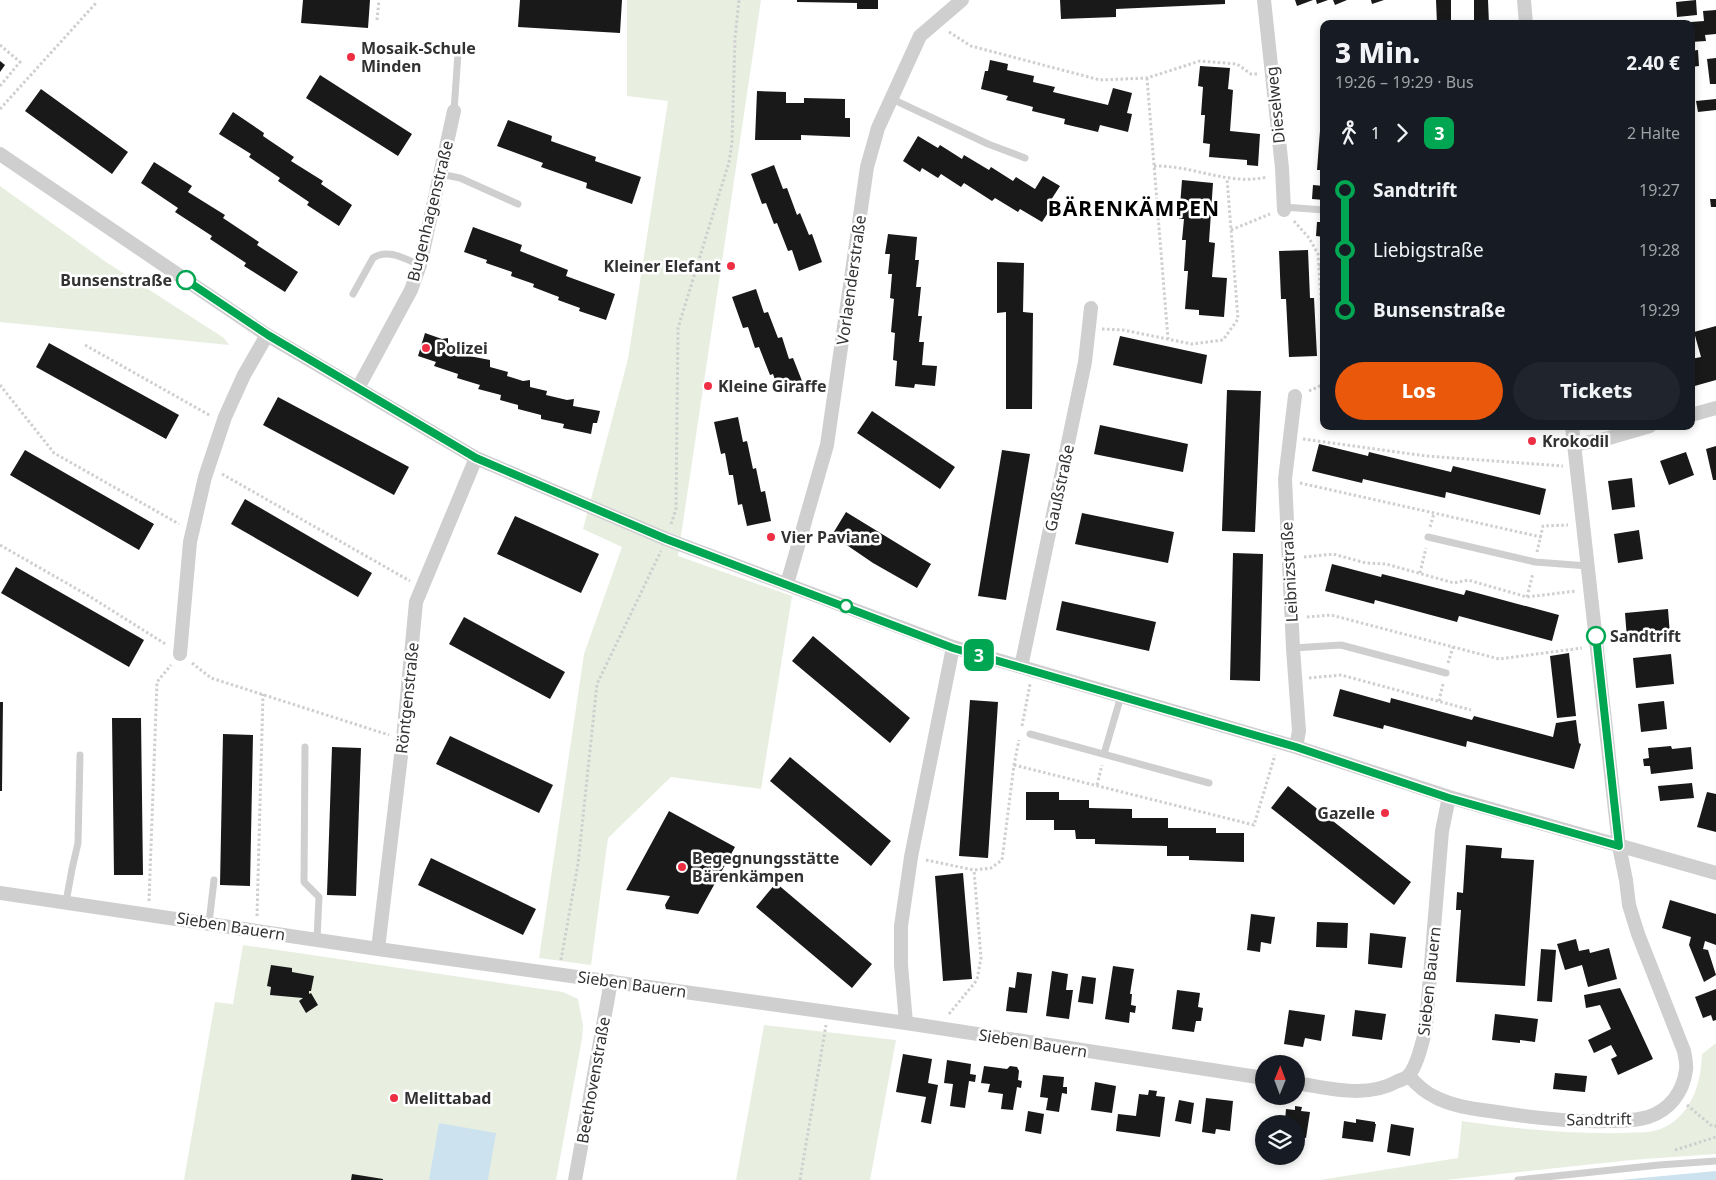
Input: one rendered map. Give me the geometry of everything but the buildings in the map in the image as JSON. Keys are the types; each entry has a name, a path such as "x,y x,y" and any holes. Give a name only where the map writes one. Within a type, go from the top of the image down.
{"street":[{"name":"Vorlaenderstraße","path":"787,584 827,445 867,167 878,128 920,36 962,0"},
{"name":"Dieselweg","path":"1264,0 1284,208"},
{"path":"1524,0 1526,20"},
{"name":"Bugenhagenstraße","path":"358,388 411,290 420,265 454,111"},
{"path":"0,154 268,335 476,458 666,539 953,648 1296,747 1449,798 1716,873"},
{"name":"Gaußstraße","path":"1027,669 1085,362 1091,308"},
{"path":"180,654 190,542 209,466 223,422 244,375 268,335"},
{"name":"Leibnizstraße","path":"1295,396 1285,479 1299,731 1296,747"},
{"path":"1695,414 1716,408"},
{"path":"1572,430 1619,846 1629,905 1638,934 1684,1051 1687,1068 1678,1096"},
{"path":"1574,445 1636,430"},
{"name":"Röntgenstraße","path":"378,949 403,739 416,602 476,458"},
{"path":"906,1023 901,965 901,926 911,857 953,648"},
{"name":"Sieben Bauern","path":"1409,1076 1420,1052 1426,1025 1442,831 1449,798"},
{"name":"Sieben Bauern","path":"0,893 378,949 906,1023 1255,1077"},
{"name":"Beethovenstraße","path":"575,1180 611,981"},
{"path":"1305,1084 1354,1092 1370,1091 1391,1085 1409,1076"},
{"name":"Sandtrift","path":"1409,1076 1420,1088 1435,1098 1461,1107 1542,1119 1629,1121 1649,1117 1661,1111 1678,1096"}],"lane":[{"path":"382,48 458,53 454,111"},
{"path":"892,99 988,144 1025,158"},
{"path":"440,174 460,178 518,204"},
{"path":"1284,208 1320,210"},
{"path":"353,294 373,258 381,254 394,255 420,265"},
{"path":"1428,537 1535,562 1588,566"},
{"path":"1293,648 1341,645 1446,673"},
{"path":"1104,754 1121,696"},
{"path":"1030,734 1209,783"},
{"path":"305,747 304,882 319,897 317,939"},
{"path":"66,902 78,843 80,755"},
{"path":"209,923 214,880"},
{"path":"1518,1180 1716,1161"}],"path":[{"path":"377,20 378,0"},
{"path":"559,973 578,864 597,684 666,539 676,509 678,328 729,162 732,142 735,38 739,0"},
{"path":"0,109 96,3"},
{"path":"938,21 946,30 971,46 1100,80 1147,78 1200,60 1237,64 1251,74 1272,74"},
{"path":"0,45 20,62 0,86"},
{"path":"1147,78 1168,339"},
{"path":"1154,166 1170,166 1227,178 1261,179 1282,174"},
{"path":"1089,328 1123,330 1192,344 1223,340 1238,319 1227,178"},
{"path":"1231,230 1284,208 1309,238 1318,254 1320,272"},
{"path":"85,345 223,422"},
{"path":"0,385 54,453 192,531"},
{"path":"1290,437 1426,456 1577,468"},
{"path":"209,466 422,588"},
{"path":"1285,479 1541,537"},
{"path":"1527,597 1543,526 1583,524"},
{"path":"1289,559 1333,554 1366,563 1386,564 1454,583 1468,580 1527,597 1591,589"},
{"path":"1292,618 1331,615 1499,659 1598,646"},
{"path":"149,914 157,682 180,654"},
{"path":"911,857 974,870 991,868 1002,860 1027,669"},
{"path":"1295,680 1341,675 1471,710"},
{"path":"257,930 263,694"},
{"path":"1014,764 1254,825 1279,742"},
{"path":"1097,785 1104,754"},
{"path":"945,1029 950,1012 977,980 980,958 974,870"},
{"path":"800,1180 828,1012"},
{"path":"1678,1096 1712,1126 1716,1126"},
{"path":"1659,1165 1660,1155 1716,1137"}],"green space":[{"path":"627,0 761,0 678,556 792,596 761,789 671,777 608,838 591,965 539,958 584,654 622,547 583,529 628,359 668,101 627,96"},
{"path":"0,186 106,262 224,338 229,345 0,322"},
{"name":"Melittabad","path":"243,945 563,992 578,999 583,1025 582,1039 556,1180 184,1180 215,1002 233,1004"},
{"path":"764,1025 896,1040 870,1180 736,1180"},
{"path":"1716,1043 1716,1154 1631,1160 1446,1180 1320,1180 1458,1158 1462,1121 1522,1129 1582,1133 1639,1132 1662,1129 1676,1120 1689,1104 1700,1075 1702,1054"}],"water":[{"path":"439,1123 496,1133 488,1180 429,1180"},
{"path":"1716,1171 1716,1180 1620,1180"}],"bus line":[{"name":"3","path":"186,280 268,335 476,458 666,539 953,648 1296,747 1449,798 1619,846 1596,636"}],"place":[{"name":"Mosaik-Schule Minden","path":"351,57"},
{"name":"Kleiner Elefant","path":"731,266"},
{"name":"Bunsenstraße","path":"186,280"},
{"name":"Polizei","path":"426,348"},
{"name":"Kleine Giraffe","path":"708,386"},
{"name":"Krokodil","path":"1532,441"},
{"name":"Vier Paviane","path":"771,537"},
{"name":"Sandtrift","path":"1596,636"},
{"name":"Gazelle","path":"1385,813"},
{"name":"Begegnungsstätte Bärenkämpen","path":"682,867"},
{"name":"Melittabad","path":"394,1098"}],"district":[{"name":"BÄRENKÄMPEN","path":"1134,208"}]}
